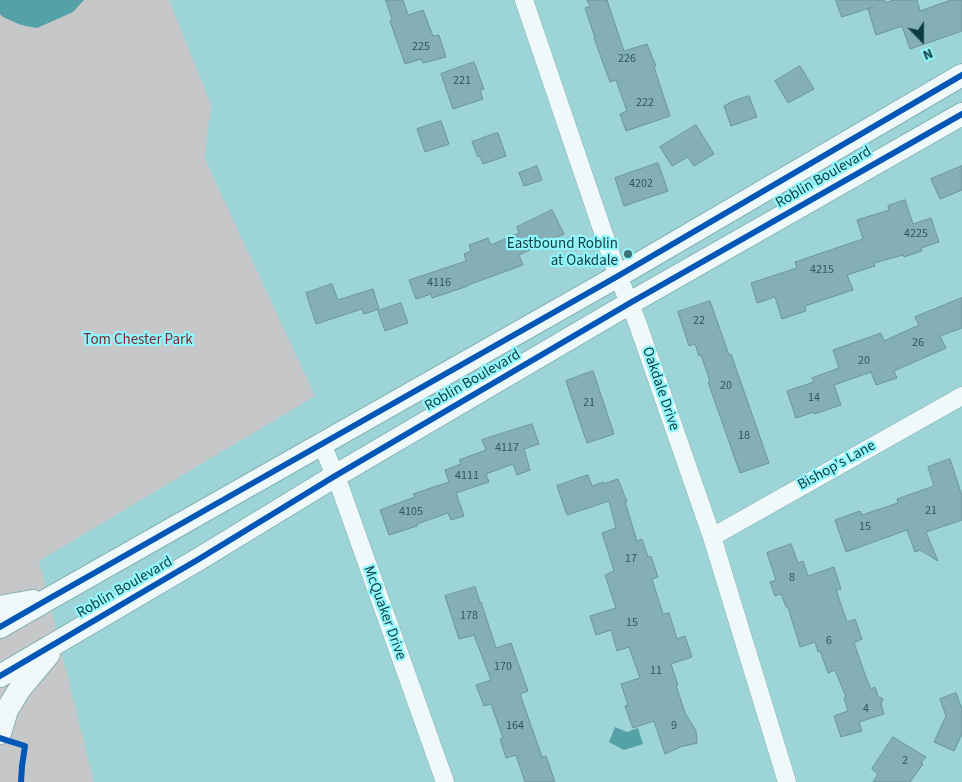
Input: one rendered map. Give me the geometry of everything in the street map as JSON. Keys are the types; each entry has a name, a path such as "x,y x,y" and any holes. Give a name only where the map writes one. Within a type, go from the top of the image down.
{"main road":[{"name":"Roblin Boulevard","path":"0,628 618,276 962,75"},
{"name":"Roblin Boulevard","path":"0,676 630,303 962,114"},
{"path":"0,607 52,597"},
{"path":"0,733 7,710 19,690 62,640"}],"street":[{"name":"Oakdale Drive","path":"524,0 618,276 630,303 712,537 787,782"},
{"name":"Bishop's Lane","path":"712,537 962,396"},
{"name":"McQuaker Drive","path":"322,444 445,782"}],"green space":[{"name":"Tom Chester Park","path":"0,0 169,0 211,104 205,159 315,396 39,561 94,782 0,782"}],"water":[{"path":"0,0 84,0 73,12 37,28 21,25 3,17 0,14"},
{"path":"615,727 627,732 638,728 643,744 624,750 609,742"}],"building":[{"path":"386,0 403,0 408,15 423,10 433,36 439,35 446,57 423,63 421,59 405,64 390,21 392,20"},
{"path":"587,0 607,0 624,51 647,44 656,66 654,67 670,116 626,131 620,114 627,111 616,80 610,82 594,38 585,8 590,6"},
{"path":"836,0 885,0 885,3 894,0 917,0 920,11 951,0 962,0 962,31 910,49 902,26 876,35 868,9 873,7 842,17"},
{"path":"474,62 484,89 480,90 483,99 453,109 441,74"},
{"path":"800,66 814,89 788,103 775,81"},
{"path":"749,96 757,117 731,126 724,106"},
{"path":"441,121 449,144 425,152 417,129"},
{"path":"696,125 714,154 694,166 688,157 672,166 660,147"},
{"path":"498,133 506,156 483,164 472,142"},
{"path":"658,163 668,191 624,206 615,178"},
{"path":"537,166 542,180 524,186 519,173"},
{"path":"962,166 962,190 940,199 931,179"},
{"path":"905,200 913,224 931,218 939,242 921,248 922,251 874,263 875,266 847,275 853,290 805,306 806,311 782,319 775,297 757,303 751,283 797,268 795,262 863,239 857,220 889,210 888,206"},
{"path":"552,210 564,234 519,255 523,265 432,298 431,294 416,299 409,280 466,261 464,254 471,251 469,245 488,238 491,245 519,233 517,227"},
{"path":"332,284 338,300 373,289 379,309 364,314 362,309 316,324 306,293"},
{"path":"962,298 962,328 940,336 946,348 894,371 897,378 876,385 871,372 834,385 841,405 796,418 787,391 814,382 812,378 839,368 833,350 881,333 884,341 919,325 915,317"},
{"path":"710,301 729,355 731,354 769,463 740,473 708,382 710,381 701,355 699,356 695,344 689,346 678,312"},
{"path":"401,303 408,323 385,331 378,311"},
{"path":"593,371 614,434 587,443 566,381"},
{"path":"532,424 539,444 524,449 530,470 517,475 513,464 486,474 489,482 456,493 464,516 451,520 448,513 389,535 380,510 415,497 413,494 449,482 445,470 461,464 459,460 486,450 482,440"},
{"path":"950,459 962,496 962,520 926,532 938,561 920,550 915,552 907,530 846,552 835,520 860,511 862,515 898,503 897,499 934,486 928,467"},
{"path":"588,475 592,486 618,479 627,502 625,502 637,541 642,539 648,557 651,556 658,577 652,579 663,614 669,613 677,639 685,636 692,657 671,664 685,713 696,731 697,743 680,747 665,754 654,721 633,728 625,706 628,705 621,684 640,678 629,647 617,651 611,630 596,635 590,616 616,608 605,575 614,571 602,533 616,528 609,501 567,515 557,486"},
{"path":"791,544 798,563 803,561 808,576 834,567 841,589 836,590 847,622 855,619 862,639 854,643 871,689 875,687 878,696 883,699 881,704 884,714 859,722 862,731 841,737 834,716 848,711 844,698 846,697 835,670 828,673 815,642 800,647 788,607 786,607 781,594 775,596 770,582 776,580 767,553"},
{"path":"475,587 496,648 511,643 528,691 520,694 542,757 546,756 555,782 525,782 516,755 506,758 500,739 503,738 491,704 484,706 476,685 491,680 474,635 459,639 445,596"},
{"path":"956,693 962,709 962,734 954,751 934,742 946,716 940,699"},
{"path":"893,737 926,757 921,763 923,764 910,782 873,782 878,774 872,769"}],"cycle path":[{"path":"0,627 618,276 962,75"},
{"path":"0,676 630,303 962,114"},
{"path":"0,738 25,746 21,782"}],"place":[{"name":"Eastbound Roblin at Oakdale","path":"628,254"}]}
